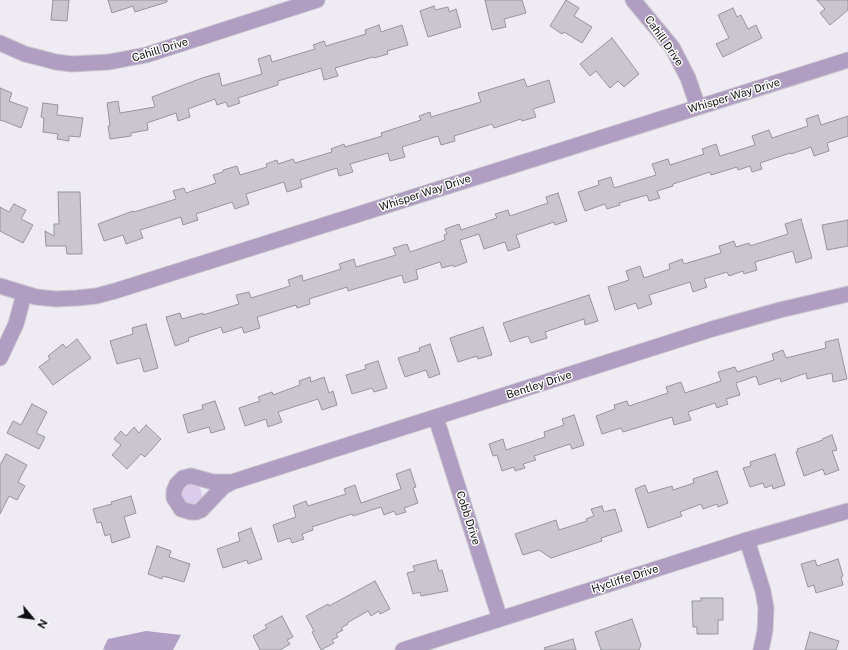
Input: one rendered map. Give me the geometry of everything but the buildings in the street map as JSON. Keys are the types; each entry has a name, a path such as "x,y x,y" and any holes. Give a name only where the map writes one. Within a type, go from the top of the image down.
{"street":[{"name":"Cahill Drive","path":"0,43 25,54 56,62 72,64 109,62 146,54 317,0"},
{"name":"Cahill Drive","path":"633,0 672,47 688,78 698,107"},
{"name":"Whisper Way Drive","path":"0,286 24,294 56,299 96,296 115,291 848,60"},
{"path":"0,358 16,324 24,294"},
{"name":"Bentley Drive","path":"232,482 712,330 780,310 848,294"},
{"name":"Cobb Drive","path":"436,418 500,619"},
{"name":"Hycliffe Drive","path":"403,650 747,540 848,510"},
{"path":"747,540 763,591 766,608 765,631 761,650"}],"shaded area":[{"path":"192,484 199,487 202,494 199,501 192,504 185,501 182,494 185,487"},
{"path":"146,631 181,635 173,650 103,649 108,639"}]}
